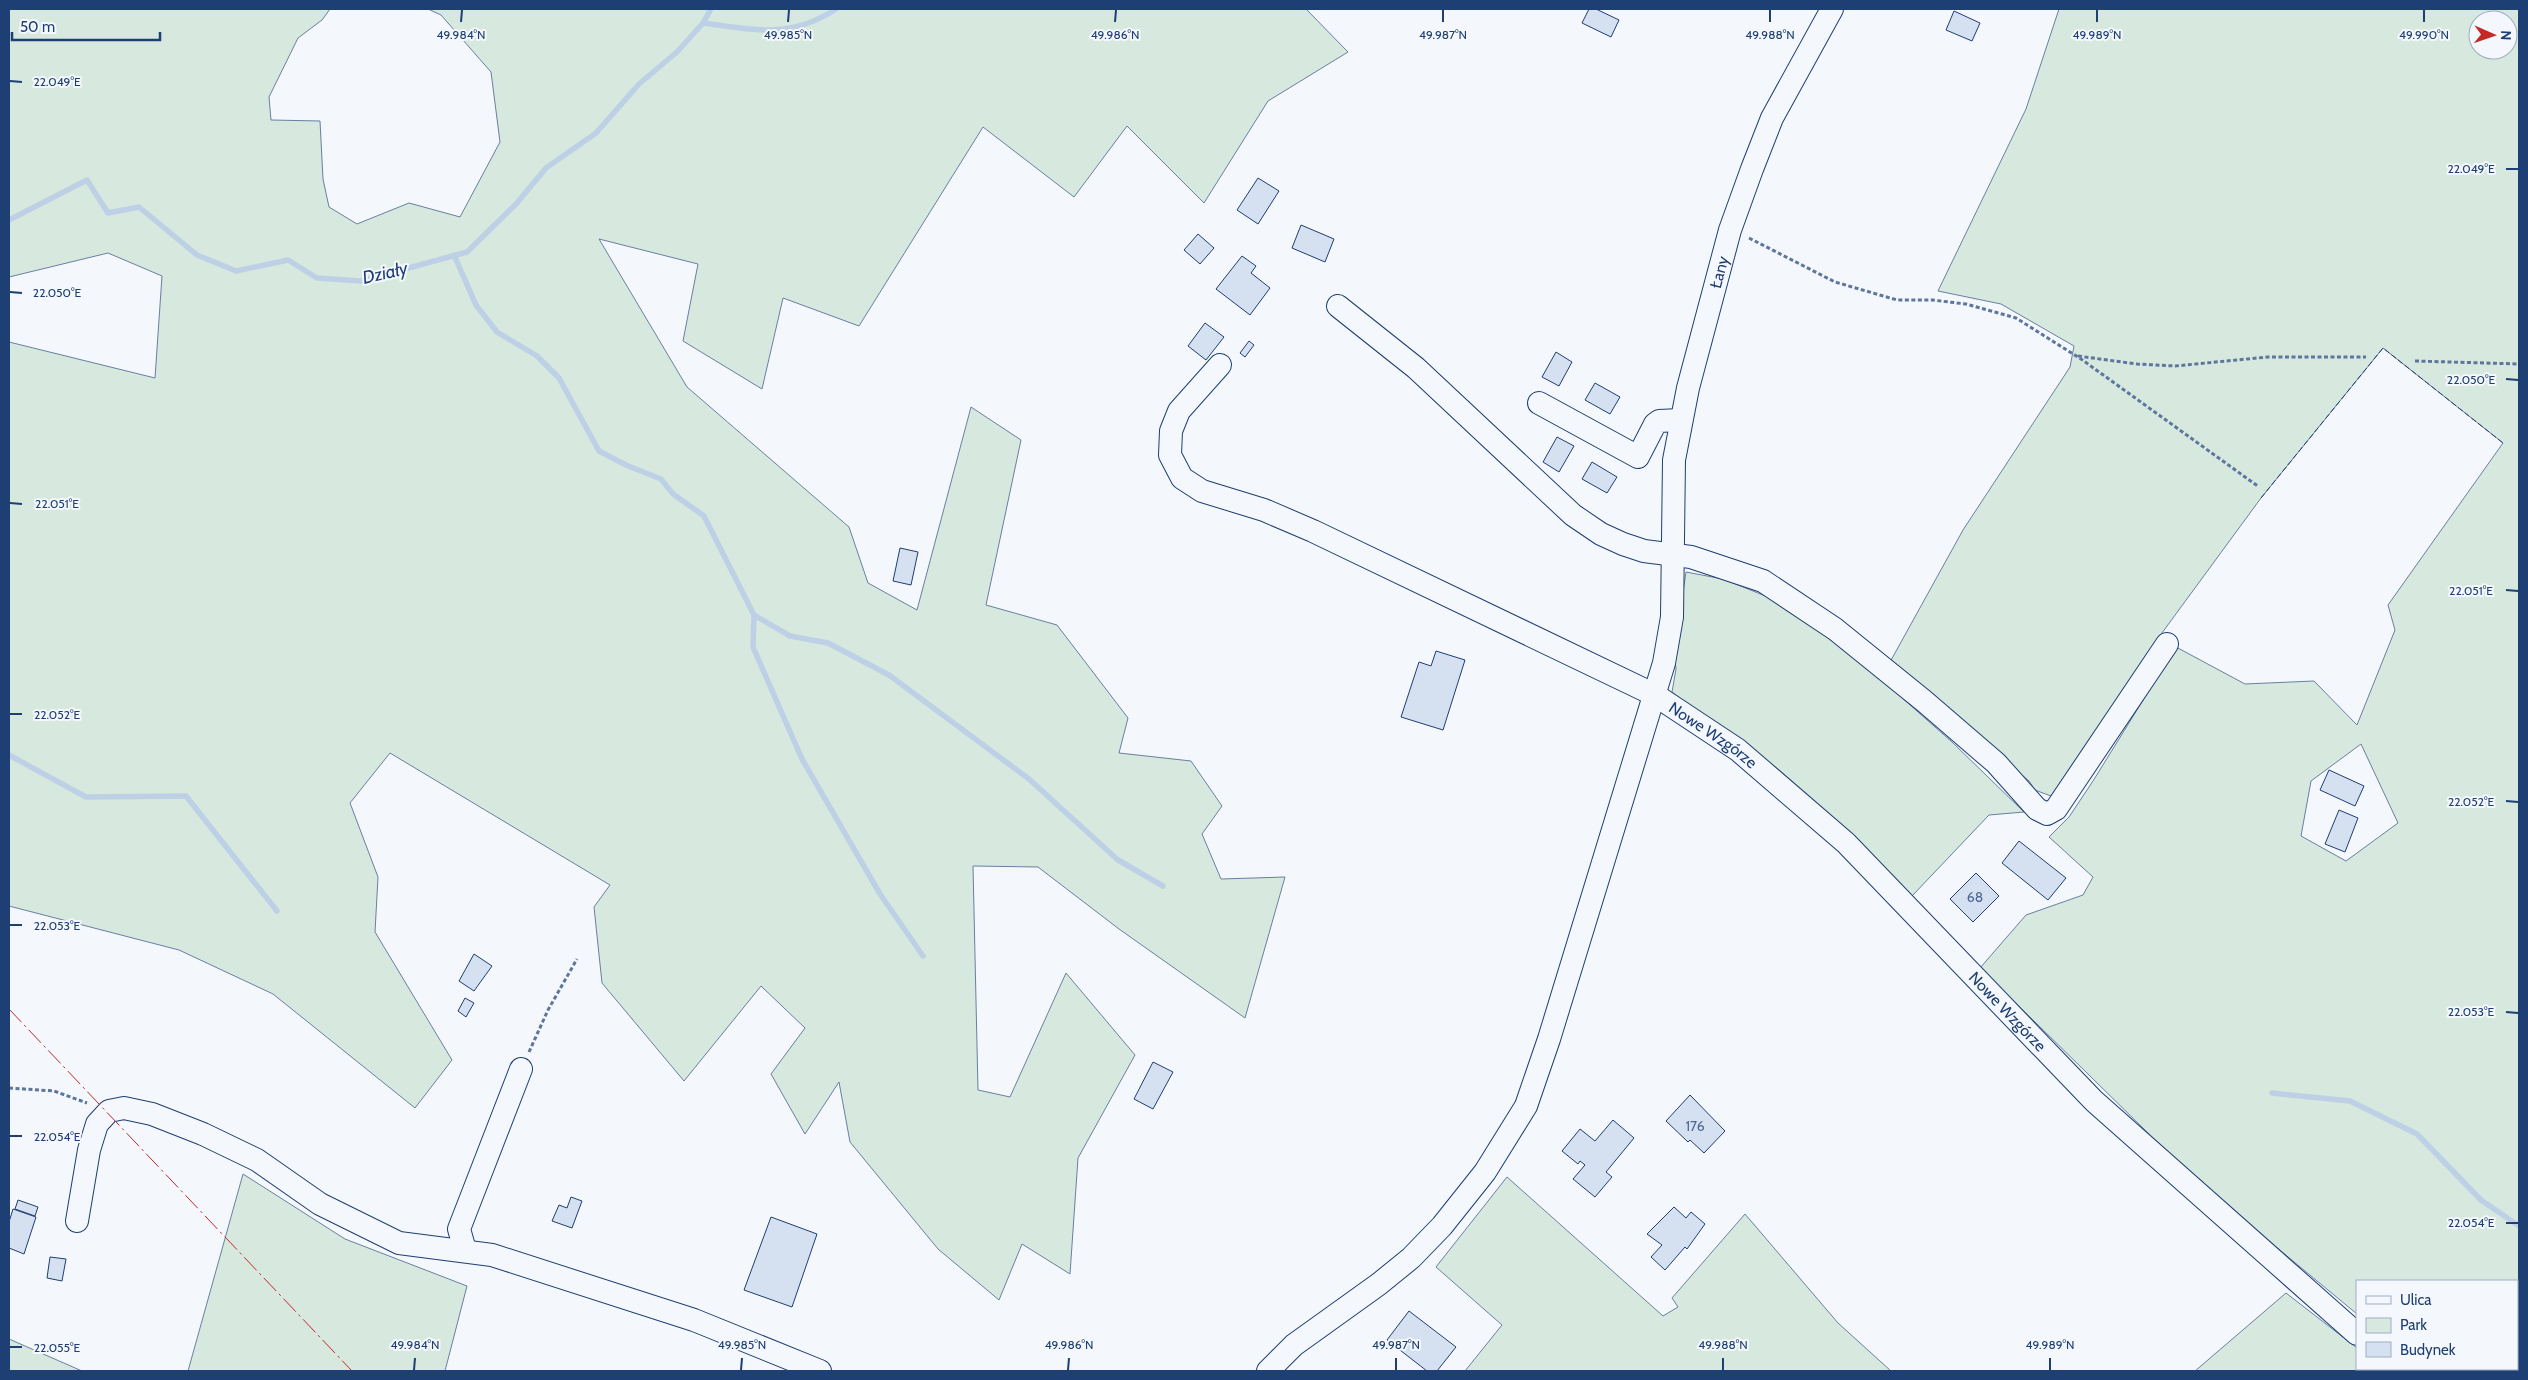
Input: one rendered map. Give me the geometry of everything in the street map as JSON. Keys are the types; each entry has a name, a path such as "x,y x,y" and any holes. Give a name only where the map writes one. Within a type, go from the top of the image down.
{"street":[{"name":"Łany","path":"1268,1371 1294,1345 1379,1284 1411,1258 1436,1233 1485,1172 1526,1106 1549,1039 1664,663 1672,617 1674,460 1680,420 1730,230 1772,118 1832,9"},
{"path":"1338,306 1416,368 1573,515 1601,534 1623,544 1644,550 1691,557 1763,581 1835,629 1996,763 2036,810 2047,814 2056,809 2167,644"},
{"name":"Nowe Wzgórze","path":"1220,365 1179,411 1171,431 1170,455 1182,478 1202,491 1264,510 1313,531 1655,695 1738,750 1846,843 2094,1102 2356,1333"},
{"path":"1539,403 1638,457 1655,424 1659,421 1680,420"},
{"path":"465,1250 459,1229 521,1069"},
{"path":"77,1221 89,1150 97,1124 109,1111 124,1108 152,1114 203,1134 257,1160 320,1204 399,1243 492,1254 694,1320 820,1371"}],"path":[{"path":"1730,230 1834,282 1897,300 1932,300 1966,304 2016,318 2075,355 2157,411 2259,487"},
{"path":"2075,355 2137,364 2175,366 2268,357 2366,357"},
{"path":"2415,361 2519,364"},
{"path":"521,1069 548,1010 577,959"},
{"path":"9,1088 54,1091 109,1111"}],"green space":[{"path":"9,9 330,9 322,20 298,38 269,97 271,120 320,121 323,179 329,207 357,224 409,203 460,217 500,142 491,72 441,15 428,9 1306,9 1348,52 1268,101 1204,203 1127,126 1074,197 983,127 859,326 783,298 762,389 683,341 698,264 599,239 687,387 849,527 868,583 917,610 971,407 1021,440 986,605 1057,625 1128,718 1119,753 1191,761 1222,806 1202,834 1221,879 1285,877 1245,1018 1119,929 1038,867 973,866 978,1090 1010,1097 1066,973 1135,1055 1078,1158 1070,1274 1022,1244 999,1300 938,1249 850,1142 839,1082 805,1134 771,1074 805,1028 761,986 684,1081 602,983 594,907 610,885 390,753 350,803 378,877 375,932 452,1060 415,1108 273,994 179,950 9,906 9,342 155,378 162,276 108,253 9,277"},
{"path":"2059,9 2519,9 2518,1340 2518,1280 2356,1280 2356,1313 2201,1185 1980,968 2026,915 2083,895 2093,877 2049,837 2069,817 2176,647 2245,684 2314,681 2357,725 2395,630 2388,605 2503,443 2383,348 2261,498 2159,637 2051,796 2035,790 2029,781 1890,662 1963,530 2070,367 2074,346 2001,304 1938,291 2026,109","holes":["2361,744 2398,823 2346,861 2301,836 2311,781"]},
{"path":"1686,572 1723,579 1773,599 1857,658 1952,742 2024,812 1989,815 1912,896 1757,760 1672,692 1676,669 1674,653"},
{"path":"243,1174 345,1239 467,1286 445,1371 188,1371"},
{"path":"1507,1177 1663,1316 1678,1307 1672,1298 1745,1214 1838,1323 1891,1371 1465,1371 1502,1325 1436,1267"},
{"path":"2286,1293 2356,1347 2356,1370 2390,1371 2195,1371"},
{"path":"9,1339 82,1371 9,1371"},
{"path":"2436,1370 2500,1370 2500,1371"}],"building":[{"path":"1589,9 1596,9 1619,20 1611,37 1582,23"},
{"path":"1954,11 1980,23 1972,41 1946,30"},
{"path":"1258,178 1279,191 1258,224 1237,210"},
{"path":"1301,225 1334,239 1325,262 1292,248"},
{"path":"1198,234 1214,248 1200,264 1184,250"},
{"path":"1242,256 1256,266 1251,273 1270,288 1250,315 1216,289"},
{"path":"1205,323 1224,337 1206,360 1188,346"},
{"path":"1249,341 1254,345 1245,357 1240,353"},
{"path":"1556,352 1572,362 1559,386 1542,377"},
{"path":"1595,383 1620,397 1610,414 1585,400"},
{"path":"1557,437 1574,446 1559,472 1543,462"},
{"path":"1592,462 1617,477 1607,493 1582,479"},
{"path":"900,548 918,552 911,585 893,581"},
{"path":"1436,651 1465,660 1443,730 1401,717 1419,662 1431,666"},
{"path":"2329,770 2364,786 2355,806 2320,790"},
{"path":"2339,810 2358,818 2345,852 2325,844"},
{"path":"2019,841 2066,878 2048,900 2002,863"},
{"path":"1976,873 1999,896 1973,922 1950,899"},
{"path":"474,954 492,966 474,991 459,981"},
{"path":"465,998 474,1003 466,1017 458,1011"},
{"path":"1153,1062 1173,1072 1153,1109 1134,1099"},
{"path":"1690,1095 1725,1131 1704,1153 1690,1140 1688,1142 1666,1121"},
{"path":"1613,1120 1634,1138 1606,1172 1612,1177 1595,1197 1573,1179 1585,1165 1580,1161 1578,1164 1562,1151 1580,1129 1595,1141"},
{"path":"571,1197 582,1201 572,1228 552,1221 559,1205 567,1208"},
{"path":"18,1200 38,1207 35,1216 15,1209"},
{"path":"1674,1207 1686,1218 1691,1212 1705,1224 1687,1249 1685,1247 1665,1270 1651,1257 1662,1245 1647,1234"},
{"path":"13,1209 36,1217 24,1254 9,1248 9,1222"},
{"path":"771,1217 817,1234 792,1307 744,1290"},
{"path":"50,1257 66,1259 62,1281 47,1278"},
{"path":"1409,1311 1456,1347 1437,1371 1427,1371 1387,1340"}],"waterway":[{"name":"Działy","path":"9,220 87,180 108,213 139,207 197,255 236,271 288,260 317,278 361,281 467,252 516,204 546,168 596,133 639,84 677,52 703,23 711,9"},
{"path":"703,23 756,30 772,30 803,25 819,19 836,9"},
{"path":"454,255 476,305 497,332 537,356 559,378 599,451 628,466 661,479 673,494 704,516 754,615 790,636 828,643 889,675 1029,779 1118,860 1163,886"},
{"path":"754,615 753,647 802,759 880,894 923,956"},
{"path":"9,755 86,797 186,796 277,911"},
{"path":"2272,1093 2350,1101 2417,1134 2481,1200 2519,1226"}],"fence":[{"path":"2261,498 2383,348 2503,443"}],"power":[{"path":"9,1009 352,1371"}]}
